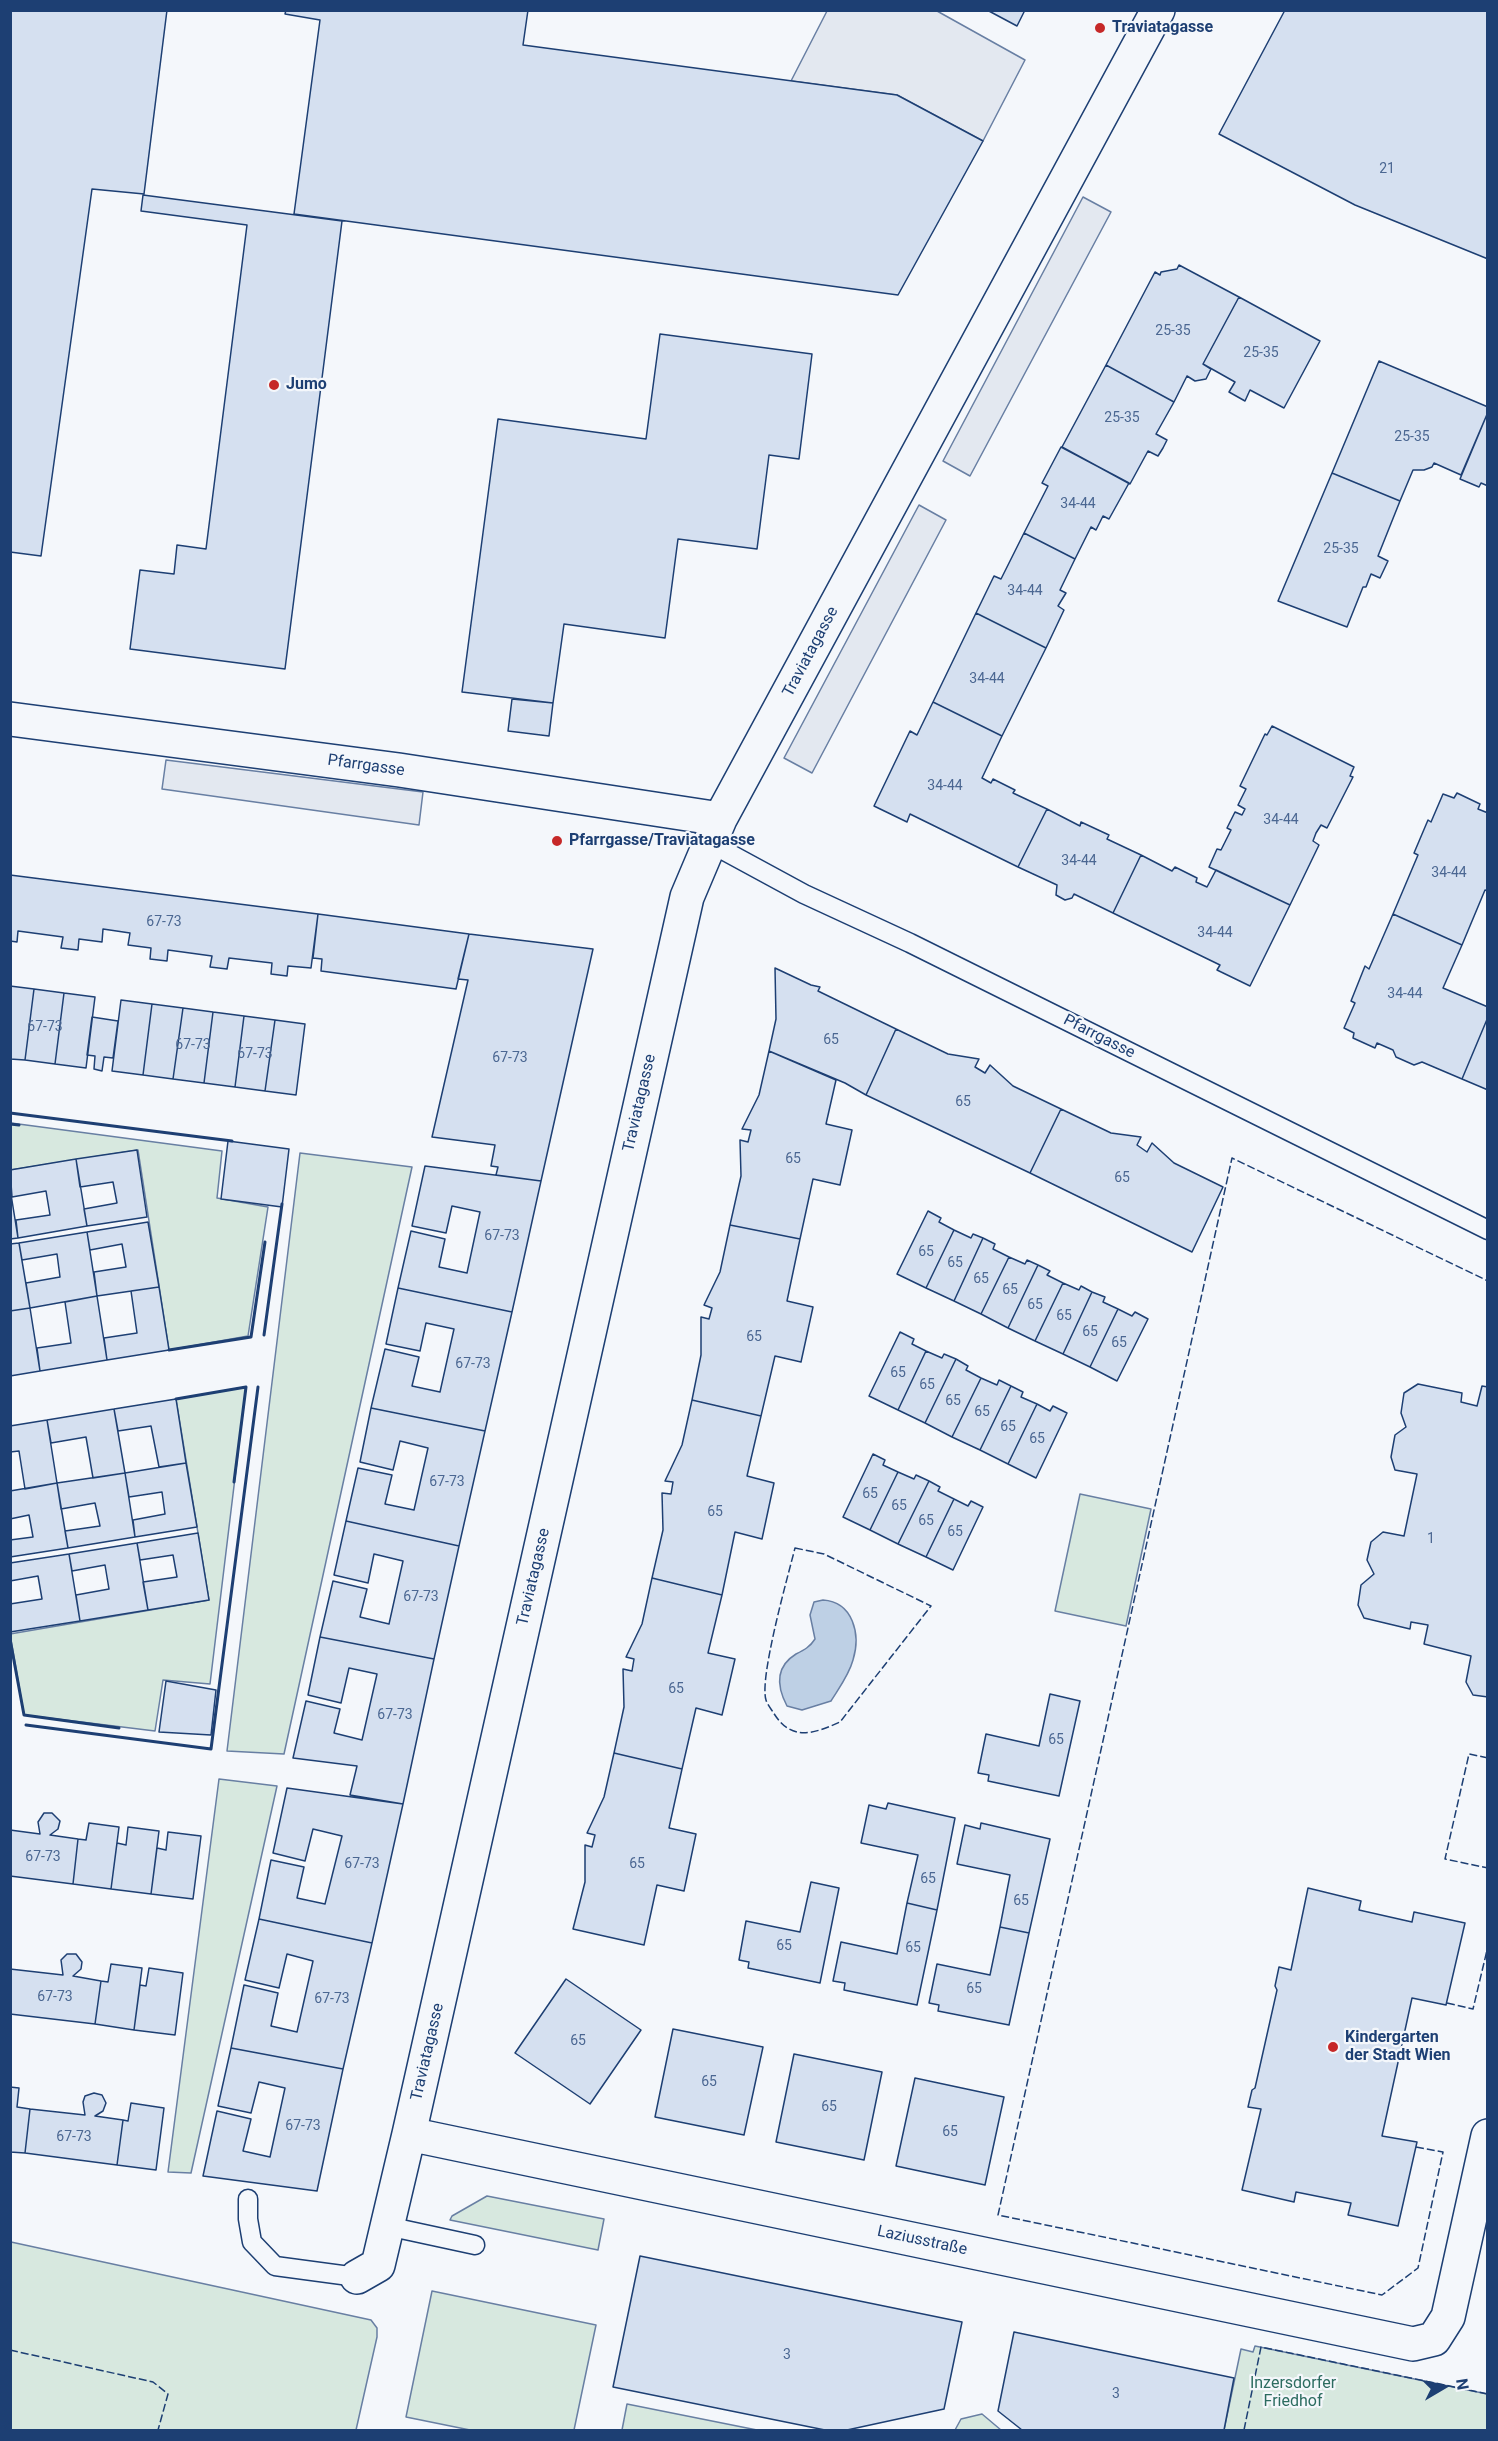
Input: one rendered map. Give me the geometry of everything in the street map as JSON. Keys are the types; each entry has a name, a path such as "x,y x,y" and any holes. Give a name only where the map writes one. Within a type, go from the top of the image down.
{"street":[{"name":"Traviatagasse","path":"357,2277 378,2265 687,897 715,831 1158,10"},
{"name":"Pfarrgasse","path":"10,719 399,770 715,831"},
{"name":"Laziusstraße","path":"409,2134 1413,2344 1434,2339 1448,2317 1488,2136"}],"lane":[{"name":"Pfarrgasse","path":"715,831 804,894 910,943 1488,1230"},
{"path":"248,2199 248,2219 252,2242 275,2266 357,2277"},
{"path":"387,2226 475,2245"}],"green space":[{"path":"11,1123 222,1151 217,1198 268,1207 248,1336 169,1350 138,1150 11,1170"},
{"path":"300,1153 412,1167 284,1754 227,1751"},
{"path":"246,1387 210,1684 163,1680 155,1731 24,1715 10,1634 209,1600 176,1399"},
{"path":"1080,1494 1151,1509 1126,1626 1055,1611"},
{"path":"219,1779 277,1786 191,2173 168,2172"},
{"path":"487,2196 604,2219 598,2250 450,2220 452,2216"},
{"path":"11,2242 371,2320 377,2328 377,2337 356,2430 11,2430"},
{"path":"432,2291 596,2325 574,2430 470,2430 406,2417"},
{"name":"Inzersdorfer Friedhof","path":"1255,2346 1487,2394 1487,2430 1224,2430 1241,2349 1253,2352"},
{"path":"627,2404 757,2430 622,2430"},
{"path":"982,2414 1001,2430 955,2430 961,2419"}],"shaded area":[{"path":"827,11 937,11 1025,60 983,141 897,95 791,81"},
{"path":"1083,197 1111,212 970,476 943,461"},
{"path":"919,505 946,520 812,773 784,758"},
{"path":"166,760 423,792 419,825 162,789"}],"water":[{"path":"823,1600 833,1602 848,1613 855,1630 855,1650 849,1671 831,1701 802,1710 787,1706 781,1692 781,1671 789,1659 807,1648 815,1639 810,1615 814,1602"}],"building":[{"path":"10,10 167,10 144,194 92,189 41,556 10,552"},
{"path":"286,10 528,10 523,45 897,95 983,141 898,295 294,214 320,20 285,14"},
{"path":"987,10 1025,10 1017,26"},
{"path":"1285,10 1488,10 1488,259 1355,205 1219,134"},
{"name":"Jumo","path":"143,195 342,221 285,669 130,649 140,570 174,574 177,545 206,549 247,225 141,211"},
{"path":"1179,265 1239,297 1203,364 1211,369 1206,379 1195,381 1187,376 1174,402 1106,365 1155,272 1160,275 1161,272 1177,269"},
{"path":"1239,297 1320,341 1284,408 1250,390 1245,401 1229,392 1235,382 1203,364"},
{"path":"660,334 812,354 799,459 769,455 757,549 678,539 665,638 564,624 553,703 462,692 498,419 646,439"},
{"path":"1379,361 1488,407 1488,412 1461,475 1434,463 1432,467 1424,470 1413,470 1400,501 1332,473"},
{"path":"1106,365 1174,402 1156,434 1167,440 1163,448 1158,456 1148,451 1130,484 1062,447"},
{"path":"1488,412 1488,486 1481,483 1479,487 1460,479"},
{"path":"1061,447 1129,483 1109,519 1103,516 1096,530 1091,527 1075,559 1024,533 1048,486 1042,483"},
{"path":"1332,473 1400,501 1378,556 1388,561 1380,578 1371,574 1366,587 1363,587 1347,627 1278,601"},
{"path":"1024,533 1075,559 1060,590 1066,593 1058,606 1064,610 1046,648 976,613 994,576 1001,579"},
{"path":"976,613 1046,648 1002,736 933,702"},
{"path":"512,699 553,703 549,736 508,731"},
{"path":"933,702 1002,736 982,778 991,783 993,779 1015,790 1013,793 1047,809 1018,867 910,814 907,822 874,806 910,731 917,735"},
{"path":"1272,726 1354,767 1350,776 1353,777 1327,828 1321,825 1316,833 1313,841 1319,845 1290,905 1209,867 1217,849 1221,850 1231,830 1227,828 1235,812 1242,815 1245,809 1238,805 1246,789 1240,786 1265,734 1267,735"},
{"path":"1457,793 1480,804 1478,809 1488,813 1488,891 1485,890 1462,945 1393,914 1418,855 1414,853 1428,820 1431,822 1443,794 1454,798"},
{"path":"1047,809 1080,826 1081,822 1109,835 1107,839 1141,855 1113,913 1074,894 1072,898 1065,900 1056,895 1057,885 1018,867"},
{"path":"1141,855 1172,871 1175,867 1197,878 1196,882 1207,887 1216,870 1290,905 1250,986 1217,970 1220,965 1113,913"},
{"path":"10,875 318,914 311,968 288,966 287,976 271,974 272,963 229,958 227,969 210,967 212,956 168,950 167,961 150,959 151,948 128,945 130,933 103,929 102,942 79,939 78,950 61,948 63,937 18,931 17,942 10,941"},
{"path":"318,914 469,934 456,989 321,971 322,959 313,958"},
{"path":"1393,914 1462,945 1443,988 1488,1007 1488,1017 1462,1079 1422,1062 1414,1065 1396,1057 1393,1050 1377,1043 1375,1048 1353,1038 1354,1033 1344,1028 1355,1003 1351,1001 1365,966 1369,969"},
{"path":"469,934 593,949 541,1181 496,1175 498,1167 491,1166 495,1145 432,1137 468,980 458,979"},
{"path":"775,968 820,987 818,991 896,1029 866,1095 845,1083 769,1051 776,1019"},
{"path":"10,986 34,989 25,1060 10,1059"},
{"path":"34,989 64,993 55,1064 25,1060"},
{"path":"64,993 95,997 86,1068 55,1064"},
{"path":"121,1000 152,1004 143,1075 112,1071"},
{"path":"152,1004 183,1008 173,1079 143,1075"},
{"path":"183,1008 213,1012 204,1083 173,1079"},
{"path":"213,1012 244,1016 235,1087 204,1083"},
{"path":"244,1016 275,1020 265,1091 235,1087"},
{"path":"92,1017 118,1021 113,1058 104,1057 102,1071 94,1069 95,1056 87,1055"},
{"path":"1488,1017 1488,1090 1462,1079"},
{"path":"275,1020 305,1024 296,1095 265,1091"},
{"path":"896,1029 948,1054 979,1059 975,1067 985,1073 990,1065 1013,1086 1061,1109 1030,1173 866,1095"},
{"path":"769,1051 836,1080 826,1124 852,1130 840,1185 813,1179 800,1239 730,1225 741,1176 740,1140 748,1142 751,1130 742,1129 759,1095"},
{"path":"1061,1109 1111,1133 1141,1137 1137,1145 1147,1152 1152,1143 1174,1163 1223,1187 1192,1252 1030,1173"},
{"path":"228,1141 289,1149 282,1207 221,1199"},
{"path":"137,1150 147,1217 87,1226 84,1209 117,1203 113,1182 80,1187 76,1159"},
{"path":"76,1159 87,1226 18,1238 16,1220 50,1215 46,1191 12,1197 10,1170"},
{"path":"425,1166 541,1181 512,1312 398,1288 411,1231 445,1239 439,1267 467,1273 480,1212 452,1206 446,1233 412,1226"},
{"path":"10,1188 18,1238 10,1239"},
{"path":"928,1211 941,1218 939,1222 954,1230 926,1288 897,1274"},
{"path":"148,1222 159,1287 97,1296 94,1272 126,1267 122,1244 90,1250 87,1232"},
{"path":"730,1225 800,1239 787,1301 813,1307 801,1362 775,1356 761,1416 692,1400 701,1355 701,1317 709,1319 712,1308 704,1305 720,1272"},
{"path":"954,1230 971,1238 973,1234 983,1238 954,1301 926,1288"},
{"path":"87,1232 97,1296 30,1308 26,1283 60,1277 57,1254 22,1260 19,1243"},
{"path":"983,1238 995,1244 993,1249 1009,1257 981,1314 954,1301"},
{"path":"19,1243 30,1308 10,1311 10,1244"},
{"path":"1009,1257 1025,1264 1027,1260 1038,1265 1008,1328 981,1314"},
{"path":"1038,1265 1050,1271 1047,1275 1063,1283 1035,1341 1008,1328"},
{"path":"1063,1283 1079,1290 1081,1286 1092,1292 1063,1354 1035,1341"},
{"path":"159,1287 169,1350 107,1360 104,1338 137,1333 131,1291"},
{"path":"398,1288 512,1312 485,1431 371,1408 385,1349 419,1357 412,1386 440,1392 454,1329 426,1323 420,1351 386,1344"},
{"path":"1092,1292 1105,1297 1103,1302 1118,1309 1090,1367 1063,1354"},
{"path":"97,1296 107,1360 40,1371 37,1348 71,1343 65,1302"},
{"path":"30,1308 40,1371 10,1376 10,1311"},
{"path":"1118,1309 1132,1316 1135,1312 1148,1319 1117,1381 1090,1367"},
{"path":"900,1332 914,1339 912,1344 926,1351 898,1410 869,1396"},
{"path":"926,1351 942,1358 944,1354 956,1359 925,1423 898,1410"},
{"path":"956,1359 968,1366 966,1370 981,1378 952,1437 925,1423"},
{"path":"981,1378 997,1385 999,1380 1011,1386 980,1450 952,1437"},
{"path":"1418,1384 1462,1393 1461,1402 1477,1406 1482,1386 1488,1387 1488,1697 1473,1695 1466,1682 1471,1656 1424,1644 1428,1625 1411,1622 1410,1629 1364,1618 1358,1605 1361,1585 1374,1574 1367,1560 1371,1542 1383,1532 1404,1536 1417,1474 1395,1470 1391,1457 1395,1435 1406,1427 1401,1413 1404,1393"},
{"path":"1011,1386 1023,1392 1021,1397 1037,1404 1008,1464 980,1450"},
{"path":"176,1399 186,1463 159,1467 151,1426 118,1431 114,1409"},
{"path":"692,1400 761,1416 747,1476 774,1483 762,1539 735,1532 722,1595 652,1578 663,1530 662,1493 671,1494 673,1482 665,1481 682,1445"},
{"path":"1037,1404 1050,1411 1053,1406 1067,1413 1036,1478 1008,1464"},
{"path":"371,1408 485,1431 459,1546 346,1521 358,1468 392,1475 385,1504 414,1510 428,1448 400,1441 393,1470 360,1462"},
{"path":"114,1409 125,1473 93,1478 86,1437 51,1443 47,1420"},
{"path":"47,1420 57,1483 25,1489 19,1451 10,1452 10,1426"},
{"path":"873,1454 885,1460 883,1465 898,1472 870,1530 843,1517"},
{"path":"186,1463 197,1527 135,1537 133,1520 165,1514 162,1492 129,1497 125,1473"},
{"path":"898,1472 914,1479 916,1475 929,1481 898,1544 870,1530"},
{"path":"125,1473 135,1537 68,1548 65,1531 100,1526 95,1503 61,1509 57,1483"},
{"path":"929,1481 940,1487 938,1491 954,1499 926,1557 898,1544"},
{"path":"57,1483 68,1548 10,1557 10,1540 33,1537 29,1515 10,1519 10,1491"},
{"path":"954,1499 968,1506 971,1501 983,1507 953,1570 926,1557"},
{"path":"346,1521 459,1546 434,1659 320,1637 333,1581 367,1589 360,1617 389,1624 403,1561 374,1554 368,1583 334,1575"},
{"path":"198,1533 209,1600 148,1610 143,1582 177,1577 173,1555 140,1560 137,1543"},
{"path":"137,1543 148,1610 80,1621 76,1595 109,1589 105,1565 72,1571 69,1554"},
{"path":"69,1554 80,1621 10,1632 10,1604 42,1599 38,1576 10,1581 10,1563"},
{"path":"652,1578 722,1595 708,1653 735,1659 722,1715 696,1708 682,1769 614,1753 624,1707 623,1669 632,1671 634,1659 626,1657 642,1624"},
{"path":"320,1637 434,1659 403,1804 350,1795 357,1766 293,1758 306,1701 340,1709 334,1733 362,1740 377,1674 349,1668 341,1703 308,1695"},
{"path":"166,1681 216,1690 211,1735 159,1732"},
{"path":"1050,1694 1080,1701 1059,1796 988,1781 989,1775 978,1773 986,1734 1039,1746"},
{"path":"614,1753 682,1769 669,1828 696,1834 684,1891 657,1885 644,1945 573,1929 585,1882 585,1845 592,1847 595,1835 587,1833 604,1797"},
{"path":"287,1788 403,1804 372,1943 259,1919 271,1860 304,1867 297,1898 325,1904 342,1836 313,1829 305,1861 273,1853"},
{"path":"888,1803 955,1818 937,1910 907,1903 918,1855 861,1843 869,1805 886,1809"},
{"path":"44,1813 52,1813 60,1821 58,1829 50,1835 78,1839 73,1884 10,1876 10,1830 40,1834 38,1822"},
{"path":"89,1823 119,1827 111,1889 73,1884 78,1839 86,1840"},
{"path":"981,1823 1050,1839 1029,1933 1000,1927 1010,1875 957,1864 965,1825 980,1829"},
{"path":"128,1827 159,1831 151,1894 111,1889 117,1843 126,1845"},
{"path":"168,1832 201,1836 193,1899 151,1894 157,1848 166,1850"},
{"path":"811,1882 839,1888 820,1983 748,1968 749,1962 739,1960 746,1921 800,1932"},
{"name":"Kindergarten der Stadt Wien","path":"1308,1888 1361,1901 1359,1910 1412,1922 1414,1912 1465,1923 1446,2005 1412,1998 1382,2136 1417,2142 1398,2226 1348,2215 1351,2203 1296,2192 1294,2202 1242,2190 1261,2109 1248,2107 1252,2090 1255,2088 1277,1990 1275,1986 1279,1967 1291,1970"},
{"path":"907,1903 937,1910 917,2005 844,1990 845,1983 833,1981 841,1942 897,1954"},
{"path":"259,1919 372,1943 343,2069 231,2048 244,1985 278,1993 271,2026 297,2032 313,1961 287,1954 279,1988 245,1980"},
{"path":"1000,1927 1029,1933 1009,2025 938,2011 939,2005 929,2003 937,1964 990,1975"},
{"path":"67,1954 76,1954 82,1962 81,1969 73,1976 101,1981 95,2024 10,2014 10,1969 63,1975 61,1960"},
{"path":"111,1964 142,1968 134,2030 95,2024 101,1981 108,1982"},
{"path":"149,1968 183,1973 175,2035 134,2030 140,1985 146,1986"},
{"path":"566,1979 641,2030 590,2104 515,2053"},
{"path":"673,2029 763,2047 744,2135 655,2117"},
{"path":"231,2048 343,2069 317,2191 203,2176 217,2111 251,2119 243,2151 270,2157 285,2088 259,2082 251,2113 218,2106"},
{"path":"794,2054 882,2072 864,2160 776,2142"},
{"path":"915,2078 1004,2097 985,2185 896,2166"},
{"path":"10,2087 19,2088 17,2107 30,2109 25,2153 10,2152"},
{"path":"94,2093 102,2095 106,2103 103,2111 95,2116 123,2120 117,2165 25,2153 30,2109 85,2115 83,2102 85,2096"},
{"path":"131,2103 164,2108 156,2170 117,2165 123,2120 128,2121"},
{"path":"640,2256 962,2322 944,2409 847,2430 825,2430 613,2387"},
{"path":"1014,2332 1234,2378 1224,2430 1022,2430 998,2411"}],"fence":[{"path":"1416,2147 1443,2152 1418,2268 1382,2295 998,2215 1232,1158 1488,1281"},
{"path":"795,1548 824,1554 931,1606 840,1722 821,1730 803,1733 795,1732 780,1722 767,1702 765,1688 775,1626 795,1548"},
{"path":"1488,1758 1469,1754 1445,1859 1488,1868"},
{"path":"1447,2003 1473,2009 1488,1946"},
{"path":"1244,2430 1261,2347 1488,2394"},
{"path":"10,2350 153,2382 168,2394 158,2430"}],"wall":[{"path":"10,1113 232,1141"},
{"path":"10,1124 19,1125"},
{"path":"264,1335 282,1204"},
{"path":"169,1350 251,1337 265,1242"},
{"path":"176,1399 246,1387 234,1482"},
{"path":"26,1725 211,1749 258,1387"},
{"path":"10,1639 24,1715 119,1728"}],"place":[{"name":"Traviatagasse","path":"1100,28"},
{"name":"Jumo","path":"274,385"},
{"name":"Pfarrgasse/Traviatagasse","path":"557,841"},
{"name":"Kindergarten der Stadt Wien","path":"1333,2047"}]}
